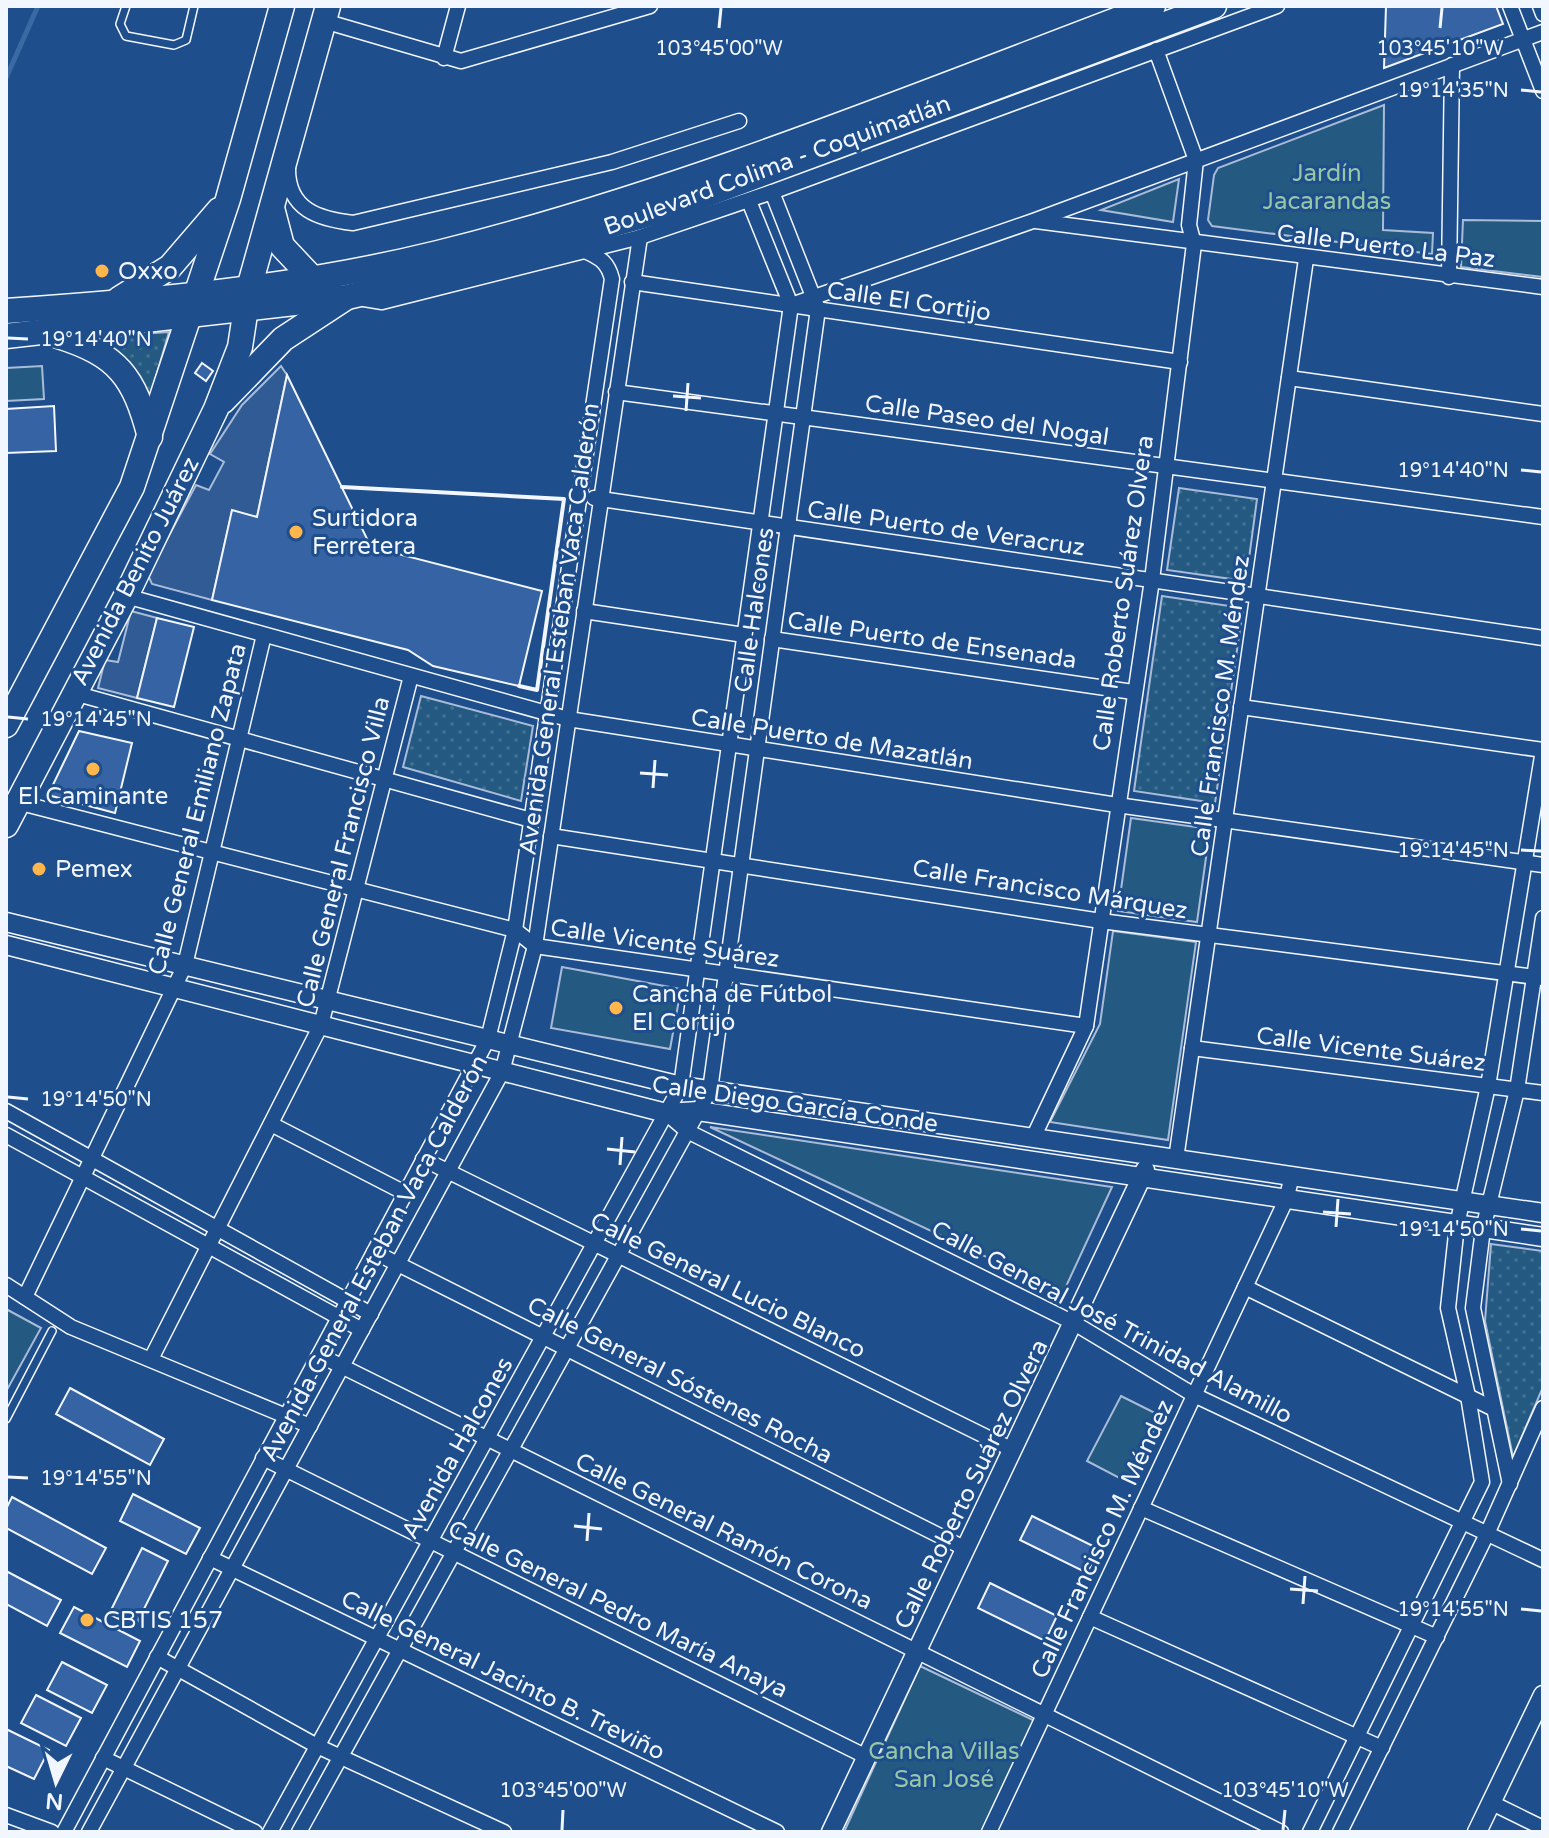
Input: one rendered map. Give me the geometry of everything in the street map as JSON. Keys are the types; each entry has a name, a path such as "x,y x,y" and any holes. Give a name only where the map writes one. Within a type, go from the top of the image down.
{"main road":[{"name":"Avenida Benito Juárez","path":"6,725 132,487 151,439 191,306 228,199 282,6"},
{"name":"Boulevard Colima - Coquimatlán","path":"247,299 313,279 437,253 667,189 1153,6"},
{"name":"Boulevard Colima - Coquimatlán","path":"191,306 247,299 347,297 668,209 1214,6"},
{"name":"Avenida Benito Juárez","path":"6,825 126,596 216,409 240,347 247,299 326,13"},
{"path":"109,304 170,267 228,199"},
{"path":"272,208 282,246 313,279"},
{"path":"216,409 283,339 347,297"},
{"path":"6,311 109,304 191,306"},
{"path":"6,336 48,332 191,306"},
{"path":"48,332 91,346 111,359 129,379 141,403 151,439"}],"street":[{"path":"444,58 458,6"},
{"path":"326,13 444,58 461,61 650,6"},
{"path":"347,297 382,302 640,237 749,201 1277,6"},
{"path":"1510,6 1543,91"},
{"path":"1540,6 1543,14"},
{"path":"749,201 791,305 815,304 1543,32"},
{"name":"Calle Roberto Suárez Olvera","path":"1033,1138 1086,1026 1152,580 1194,244 1189,225 1196,160 1156,50"},
{"path":"1449,277 1452,65"},
{"path":"289,148 288,175 299,204 311,214 353,223 612,162 739,121"},
{"name":"Calle Halcones","path":"710,1090 803,417 815,304 772,192"},
{"name":"Calle Puerto La Paz","path":"1033,221 1306,259 1543,287"},
{"name":"Avenida General Esteban Vaca Calderón","path":"89,1832 502,1072 535,946 640,237"},
{"name":"Avenida General Esteban Vaca Calderón","path":"64,1832 488,1039 515,930 612,279 609,266 600,257 585,251"},
{"name":"Calle Francisco M. Méndez","path":"1176,1159 1306,259"},
{"name":"Calle El Cortijo","path":"632,282 791,305"},
{"name":"Calle El Cortijo","path":"815,304 1180,362"},
{"name":"Calle Halcones","path":"681,1086 791,305"},
{"path":"1289,378 1543,414"},
{"name":"Calle Paseo del Nogal","path":"616,392 1543,517"},
{"name":"Calle Puerto de Veracruz","path":"580,496 1543,638"},
{"name":"Calle Puerto de Mazatlán","path":"126,596 568,719 1117,805 1543,865"},
{"path":"584,611 744,635"},
{"name":"Calle General Emiliano Zapata","path":"25,1297 185,965 264,635"},
{"name":"Calle Puerto de Ensenada","path":"772,639 1133,692"},
{"path":"557,650 577,653"},
{"name":"Calle General Francisco Villa","path":"151,1359 321,1025 411,676"},
{"path":"74,693 531,820"},
{"path":"1241,707 1543,750 1488,1086 1457,1225 1448,1308 1468,1396 1482,1482 1414,1626 1310,1832"},
{"name":"Calle Vicente Suárez","path":"17,802 515,930 535,946 1086,1026"},
{"name":"Calle Francisco Márquez","path":"551,836 1101,921 1538,978"},
{"path":"1510,1484 1473,1308 1483,1229 1517,1090 1538,978 1543,918"},
{"name":"Calle Diego García Conde","path":"6,922 681,1086 1543,1213"},
{"name":"Calle Diego García Conde","path":"6,945 666,1113 698,1111 1543,1237"},
{"name":"Calle Vicente Suárez","path":"1192,1048 1543,1093"},
{"name":"Avenida Halcones","path":"270,1832 681,1086"},
{"name":"Avenida Halcones","path":"299,1832 710,1090"},
{"path":"6,1111 371,1314"},
{"name":"Calle General José Trinidad Alamillo","path":"666,1113 687,1131 1074,1323 1194,1395 1543,1560"},
{"path":"271,1124 405,1193"},
{"path":"6,1135 362,1330"},
{"name":"Calle Roberto Suárez Olvera","path":"831,1832 1144,1178 1146,1154"},
{"name":"Calle General Lucio Blanco","path":"423,1159 1013,1450"},
{"name":"Calle Francisco M. Méndez","path":"993,1831 1044,1715 1286,1200 1292,1176"},
{"name":"Calle General Sóstenes Rocha","path":"374,1252 966,1549"},
{"path":"6,1285 71,1327 310,1426"},
{"path":"1245,1287 1494,1409"},
{"name":"Calle General Ramón Corona","path":"319,1355 1281,1832"},
{"path":"1340,1832 1487,1534 1543,1408"},
{"name":"Calle General Pedro María Anaya","path":"263,1458 867,1757"},
{"path":"1141,1508 1437,1637"},
{"name":"Calle General Jacinto B. Treviño","path":"210,1558 777,1832"},
{"path":"1090,1617 1382,1748"},
{"path":"157,1657 317,1746 504,1832"},
{"path":"1477,1832 1543,1695"},
{"path":"103,1758 255,1832"},
{"path":"1492,1803 1543,1828"},
{"path":"6,1815 52,1832"}],"lane":[{"path":"126,6 120,24 126,36 174,45 186,40 194,6"},
{"path":"6,1419 52,1331"}],"green space":[{"name":"Jardín Jacarandas","path":"1384,105 1383,230 1433,233 1432,254 1212,226 1208,220 1214,175 1218,168"},
{"path":"1179,179 1173,222 1101,210"},
{"path":"1463,220 1543,221 1543,277 1461,267"},
{"path":"169,332 148,404 80,338"},
{"path":"42,366 44,399 6,401 6,368"},
{"path":"1179,488 1257,499 1246,581 1167,570"},
{"path":"1162,596 1243,608 1215,803 1134,791"},
{"path":"421,696 533,726 521,801 403,767"},
{"path":"1131,818 1210,829 1197,922 1118,911"},
{"path":"1113,931 1196,942 1168,1140 1050,1122 1100,1024"},
{"name":"Cancha de Fútbol El Cortijo","path":"562,967 681,989 670,1049 551,1028"},
{"path":"710,1127 1112,1187 1063,1293"},
{"path":"1491,1244 1543,1251 1543,1387 1513,1457 1485,1321"},
{"path":"6,1309 41,1328 8,1388 6,1387"},
{"path":"1121,1396 1161,1416 1127,1482 1087,1461"},
{"name":"Cancha Villas San José","path":"920,1666 1035,1721 983,1832 844,1832"}],"shaded area":[{"path":"281,366 287,375 257,517 232,511 212,600 152,584 148,575 196,485 209,490 224,462 210,454 242,405"},
{"path":"131,611 157,618 137,698 98,688 105,660 118,662"}],"building":[{"path":"1386,6 1496,6 1503,24 1384,68"},
{"path":"202,363 213,371 206,381 195,373"},
{"name":"Surtidora Ferretera","path":"287,375 371,547 542,591 519,686 433,666 408,650 212,600 232,510 257,517"},
{"path":"54,406 56,451 6,453 6,409"},
{"path":"157,618 194,627 174,707 137,698"},
{"name":"El Caminante","path":"79,731 132,743 115,813 48,795"},
{"path":"70,1388 164,1439 150,1465 56,1414"},
{"path":"133,1494 200,1528 186,1554 120,1521"},
{"path":"12,1497 106,1548 92,1574 6,1528 6,1509"},
{"path":"1032,1516 1099,1549 1087,1573 1020,1540"},
{"path":"142,1548 168,1561 135,1627 109,1614"},
{"path":"6,1571 61,1600 47,1626 6,1604"},
{"path":"990,1583 1057,1616 1045,1641 978,1608"},
{"path":"74,1607 140,1641 127,1667 60,1633"},
{"path":"62,1662 107,1685 92,1713 47,1690"},
{"path":"36,1695 81,1718 66,1746 21,1723"},
{"path":"6,1729 49,1750 34,1779 6,1766"}],"waterway":[{"path":"6,78 38,6"}],"wall":[{"path":"342,487 564,499 537,690 519,686"}],"place":[{"name":"Oxxo","path":"102,271"},
{"name":"Surtidora Ferretera","path":"296,532"},
{"name":"El Caminante","path":"93,769"},
{"name":"Pemex","path":"39,869"},
{"name":"Cancha de Fútbol El Cortijo","path":"616,1008"},
{"name":"CBTIS 157","path":"87,1620"}]}
